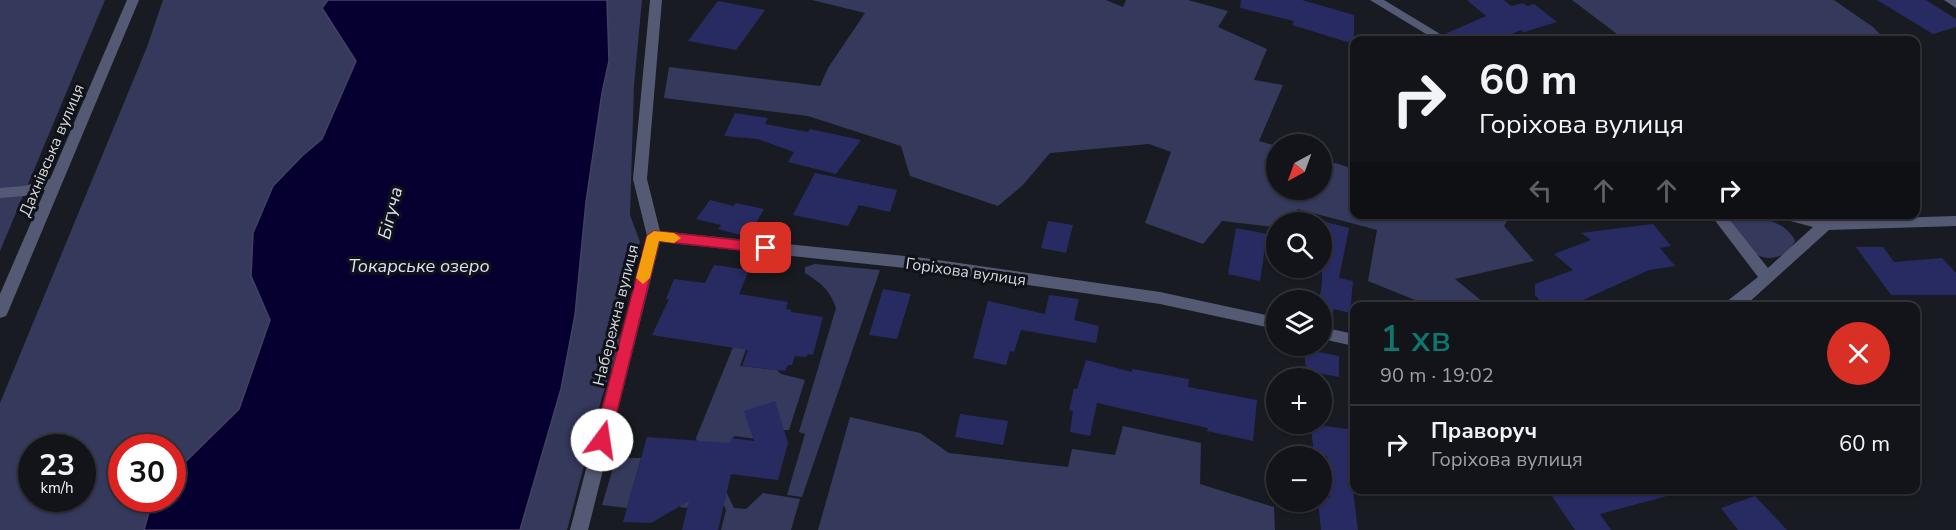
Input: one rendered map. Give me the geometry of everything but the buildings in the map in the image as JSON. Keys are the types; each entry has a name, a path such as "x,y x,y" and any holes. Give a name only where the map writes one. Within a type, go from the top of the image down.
{"street":[{"name":"Дахнівська вулиця","path":"0,312 133,0"},
{"name":"Набережна вулиця","path":"579,530 654,236 640,179 652,19 656,0"},
{"path":"1376,0 1437,36"},
{"path":"1950,0 1956,4"},
{"path":"0,193 24,191 56,182"},
{"path":"1721,219 1767,277"},
{"path":"1803,219 1825,225 1956,221"},
{"path":"1739,302 1825,225"},
{"name":"Горіхова вулиця","path":"654,236 936,266 1160,298 1266,321"},
{"path":"1332,335 1350,339"}],"shaded area":[{"path":"0,0 105,0 0,251"},
{"path":"163,0 328,0 323,8 356,61 322,139 302,156 251,276 270,320 239,409 186,461 186,434 108,434 108,512 149,512 144,530 0,530 0,403 147,47"},
{"path":"607,0 642,0 634,85 630,215 640,242 618,302 620,343 602,397 567,530 520,530 561,389 575,315 586,202 609,61"},
{"path":"812,0 1106,0 1123,7 1126,0 1188,0 1228,11 1218,27 1267,49 1254,80 1283,85 1259,141 1266,143 1266,200 1332,200 1332,162 1350,168 1350,219 1508,219 1504,226 1534,261 1455,279 1483,302 1420,302 1368,281 1377,230 1332,218 1332,212 1309,212 1298,209 1294,212 1266,212 1266,226 1222,221 1203,244 1145,223 1171,152 1149,144 1050,153 1023,185 998,206 910,176 901,146 808,116 664,98 669,67 820,86 828,68 865,13"},
{"path":"1572,0 1834,0 1882,36 1620,36"},
{"path":"1731,219 1764,219 1786,229 1795,241 1788,251 1778,257 1766,258 1747,247 1729,223"},
{"path":"815,264 880,270 802,497 787,495 805,434 799,432 836,308 831,296 824,288 805,273 805,267"},
{"path":"753,298 764,299 740,366 777,370 781,374 805,380 789,430 779,430 772,441 734,436 718,475 734,508 746,509 763,493 800,499 791,530 721,530 726,510 708,471 691,505 686,508 680,507 693,455 702,455 696,438"},
{"path":"850,417 920,433 949,453 1068,467 1072,449 1115,455 1123,426 1201,443 1200,484 1266,505 1266,512 1274,512 1275,530 818,530"},
{"path":"616,458 641,458 627,508 602,505"}],"water":[{"name":"Токарське озеро","path":"328,0 607,0 609,61 586,202 575,315 561,389 520,530 144,530 149,512 186,512 186,461 239,409 270,320 251,276 253,233 273,186 322,139 356,61 322,8"}],"slow traffic":[{"path":"643,278 654,236 674,238"}],"route":[{"path":"602,440 654,236 766,248"}],"water label":[{"name":"Бігуча","path":"390,213"}]}
